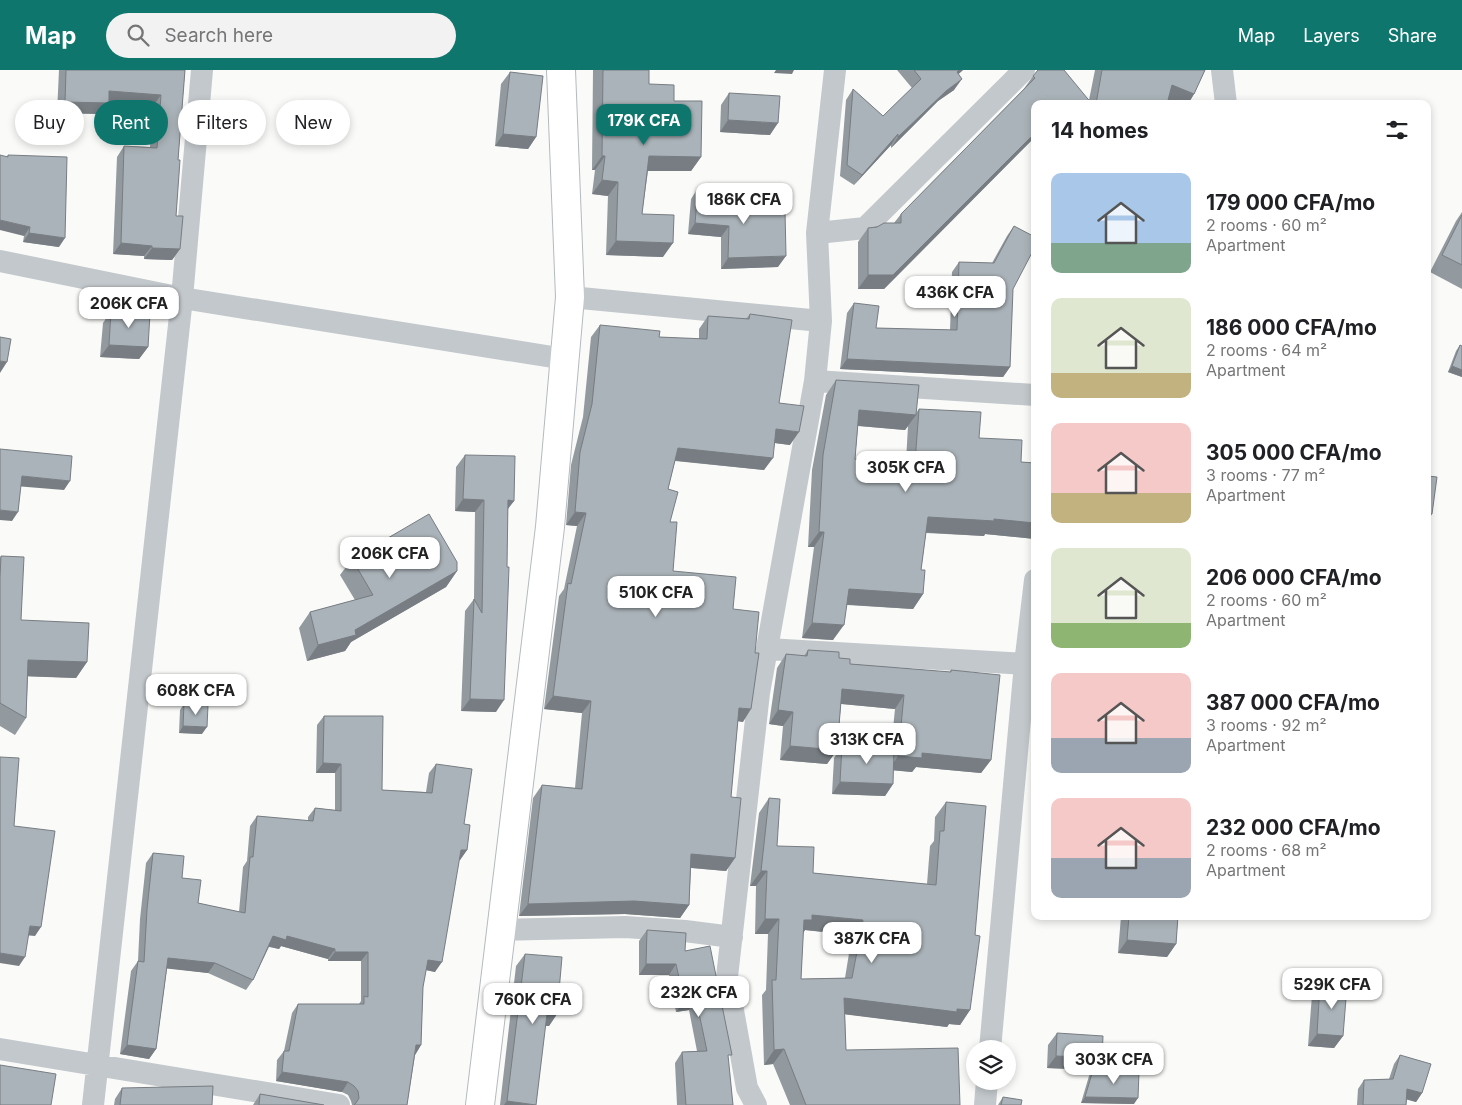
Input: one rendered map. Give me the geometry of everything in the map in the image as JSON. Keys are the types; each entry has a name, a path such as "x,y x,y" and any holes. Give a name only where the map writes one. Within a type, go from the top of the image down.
{"main road":[{"path":"480,1105 550,527 570,297 561,70"}],"street":[{"path":"93,1105 182,298 202,70"},
{"path":"756,1105 747,1088 727,977 759,693 815,381 821,321 817,233 835,70"},
{"path":"817,233 865,228 1024,70"},
{"path":"1222,70 1226,100"},
{"path":"0,262 182,298 564,359"},
{"path":"570,297 821,321"},
{"path":"815,381 1031,395"},
{"path":"991,1040 1031,614"},
{"path":"767,649 1025,664"},
{"path":"502,930 625,927 732,936"},
{"path":"0,1049 339,1105"},
{"path":"985,1105 986,1090"}],"building":[{"path":"66,70 185,70 183,100 178,100 178,160 180,160 176,216 183,216 180,249 152,248 152,246 121,243 124,146 157,148 157,145 168,145 168,100 161,100 161,95 109,91 109,100 94,100 94,103 84,102 84,100 65,100"},
{"path":"603,70 649,70 649,84 674,85 674,101 702,101 701,157 649,156 642,214 674,215 673,243 616,241 618,182 602,180 605,156 602,156"},
{"path":"914,70 959,70 957,72 962,79 946,91 898,137 898,134 862,175 847,165 853,89 883,116 921,79"},
{"path":"1038,70 1064,70 1089,100 1031,100 1031,137 893,275 868,275 868,228 877,227 884,223 901,223 901,214 1035,78 1033,76"},
{"path":"1102,70 1205,70 1194,94 1172,85 1168,100 1097,100"},
{"path":"510,72 543,76 536,137 503,134"},
{"path":"729,93 780,96 778,123 728,120"},
{"path":"0,155 8,157 8,155 67,157 65,238 29,233 30,227 0,220"},
{"path":"698,188 722,190 721,198 757,201 756,211 785,211 786,256 728,258 729,226 695,223"},
{"path":"1462,215 1462,265 1442,255"},
{"path":"1014,226 1031,235 1031,255 1013,289 1010,367 847,359 854,303 879,306 876,328 957,330 959,262 994,263"},
{"path":"111,311 150,314 148,347 109,345"},
{"path":"750,314 792,320 779,403 804,406 799,432 776,429 773,458 678,448 668,489 678,492 670,522 677,522 673,571 736,577 733,609 759,612 755,653 759,653 751,709 739,708 731,797 741,798 735,858 691,854 689,905 634,901 528,904 542,785 582,789 591,701 553,696 568,583 571,584 586,513 575,512 580,452 592,404 600,325 660,331 659,337 707,339 708,316 749,319"},
{"path":"0,337 11,339 7,362 0,361"},
{"path":"1460,345 1462,346 1462,370 1452,366"},
{"path":"836,380 919,385 916,415 859,410 855,459 915,462 919,409 981,412 979,438 1022,440 1021,462 1031,463 1031,523 994,519 994,521 928,517 921,570 925,570 923,594 849,589 844,625 812,623 824,532 819,532 823,455"},
{"path":"0,449 72,456 70,481 22,476 18,512 0,510"},
{"path":"465,455 515,456 514,501 508,500 507,567 509,567 504,700 470,699 474,599 482,613 484,500 463,499"},
{"path":"1431,476 1437,477 1431,514"},
{"path":"429,514 457,562 457,571 355,630 356,635 318,645 310,612 373,595 352,559"},
{"path":"1,556 24,557 21,620 89,623 87,662 28,660 26,718 0,703"},
{"path":"808,650 839,652 839,658 850,659 850,664 1000,675 991,760 922,753 922,758 898,756 904,695 842,689 837,750 790,746 793,712 778,710 786,654 807,656"},
{"path":"184,704 208,705 207,727 183,726"},
{"path":"324,716 383,716 382,790 432,793 436,764 472,769 464,824 470,825 467,850 461,850 442,962 428,960 423,987 421,1045 416,1045 407,1105 354,1105 359,1098 358,1091 348,1082 282,1072 284,1051 289,1051 298,1004 364,1004 364,996 368,997 368,952 335,952 335,949 287,936 286,940 273,936 253,980 215,963 168,958 156,1049 127,1045 138,961 144,962 153,853 184,856 182,878 201,880 198,903 245,913 250,857 253,857 257,816 313,821 315,808 341,811 341,764 323,763"},
{"path":"842,746 894,748 893,784 840,782"},
{"path":"0,757 19,758 14,826 55,831 41,927 30,926 25,957 0,953"},
{"path":"769,798 780,799 777,846 814,847 813,873 936,885 940,831 944,831 946,802 986,806 975,935 980,936 970,1010 957,1009 957,1012 844,998 846,1050 958,1048 960,1105 806,1105 784,1049 774,1050 772,980 776,980 779,919 765,919 767,871 761,871","holes":["812,915 863,920 852,978 801,979 804,920 812,920"]},
{"path":"1129,920 1178,920 1176,944 1127,940"},
{"path":"647,930 686,933 685,951 710,946 732,1055 728,1055 733,1105 686,1105 682,1052 707,1051 696,999 684,1001 676,964 646,964"},
{"path":"525,954 562,957 557,1014 547,1014 536,1105 507,1101"},
{"path":"1320,984 1347,986 1343,1036 1317,1034"},
{"path":"1057,1033 1103,1036 1102,1058 1056,1056"},
{"path":"1400,1055 1431,1064 1422,1093 1407,1089 1406,1105 1363,1105 1364,1080 1393,1079"},
{"path":"0,1065 56,1074 51,1105 0,1105"},
{"path":"1093,1070 1139,1072 1138,1098 1085,1097"},
{"path":"213,1086 212,1105 120,1105 122,1088"},
{"path":"260,1094 324,1105 259,1105"},
{"path":"1003,1097 1022,1100 1021,1105 1001,1105"}]}
